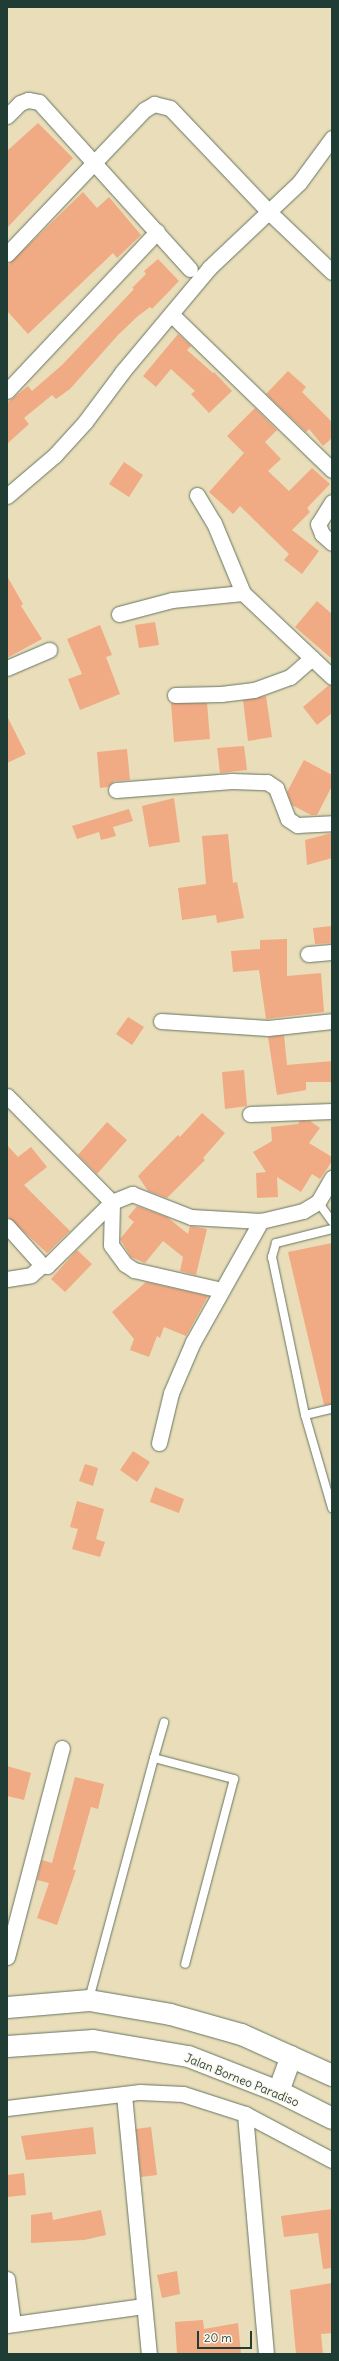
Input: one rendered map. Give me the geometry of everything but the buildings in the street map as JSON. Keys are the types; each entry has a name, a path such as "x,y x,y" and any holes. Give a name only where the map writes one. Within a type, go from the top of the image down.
{"street":[{"path":"7,116 20,104 28,100 39,102 95,162 190,269"},
{"path":"7,254 144,110 154,104 170,108 269,212 332,272"},
{"path":"7,496 55,455 86,422 123,371 209,268 299,183 332,138"},
{"path":"7,391 156,232"},
{"path":"171,314 332,470"},
{"path":"197,495 214,523 243,593 332,677"},
{"path":"332,502 318,524 322,534 332,543"},
{"path":"119,614 172,600 243,593"},
{"path":"7,668 49,650"},
{"path":"175,694 221,694 254,690 290,677 312,658"},
{"path":"116,790 232,781 267,782 276,788 288,819 296,825 332,823"},
{"path":"308,954 332,952"},
{"path":"161,1021 268,1028 332,1021"},
{"path":"7,1096 112,1202 111,1245 125,1264 134,1270 221,1290"},
{"path":"250,1114 332,1110"},
{"path":"7,1279 31,1275 42,1265 51,1264 112,1202 132,1194 191,1217 261,1221 303,1211 318,1202 332,1178"},
{"path":"159,1443 171,1393 193,1342 261,1221"},
{"path":"7,1226 42,1265"},
{"path":"7,1957 62,1748"},
{"path":"7,2007 89,2000 170,2014 241,2034 332,2074"},
{"name":"Jalan Borneo Paradiso","path":"7,2046 93,2040 188,2056 278,2091 332,2118"},
{"path":"278,2091 291,2056"},
{"path":"7,2108 140,2092 183,2094 245,2114 332,2160"},
{"path":"124,2095 149,2354"},
{"path":"245,2114 266,2354"},
{"path":"7,2279 10,2324 144,2306"}],"lane":[{"path":"318,1202 332,1221"},
{"path":"332,1229 276,1243 272,1257 305,1415 330,1495 332,1508"},
{"path":"305,1415 332,1409"},
{"path":"89,2000 164,1722"},
{"path":"154,1758 234,1779 185,1964"}]}
